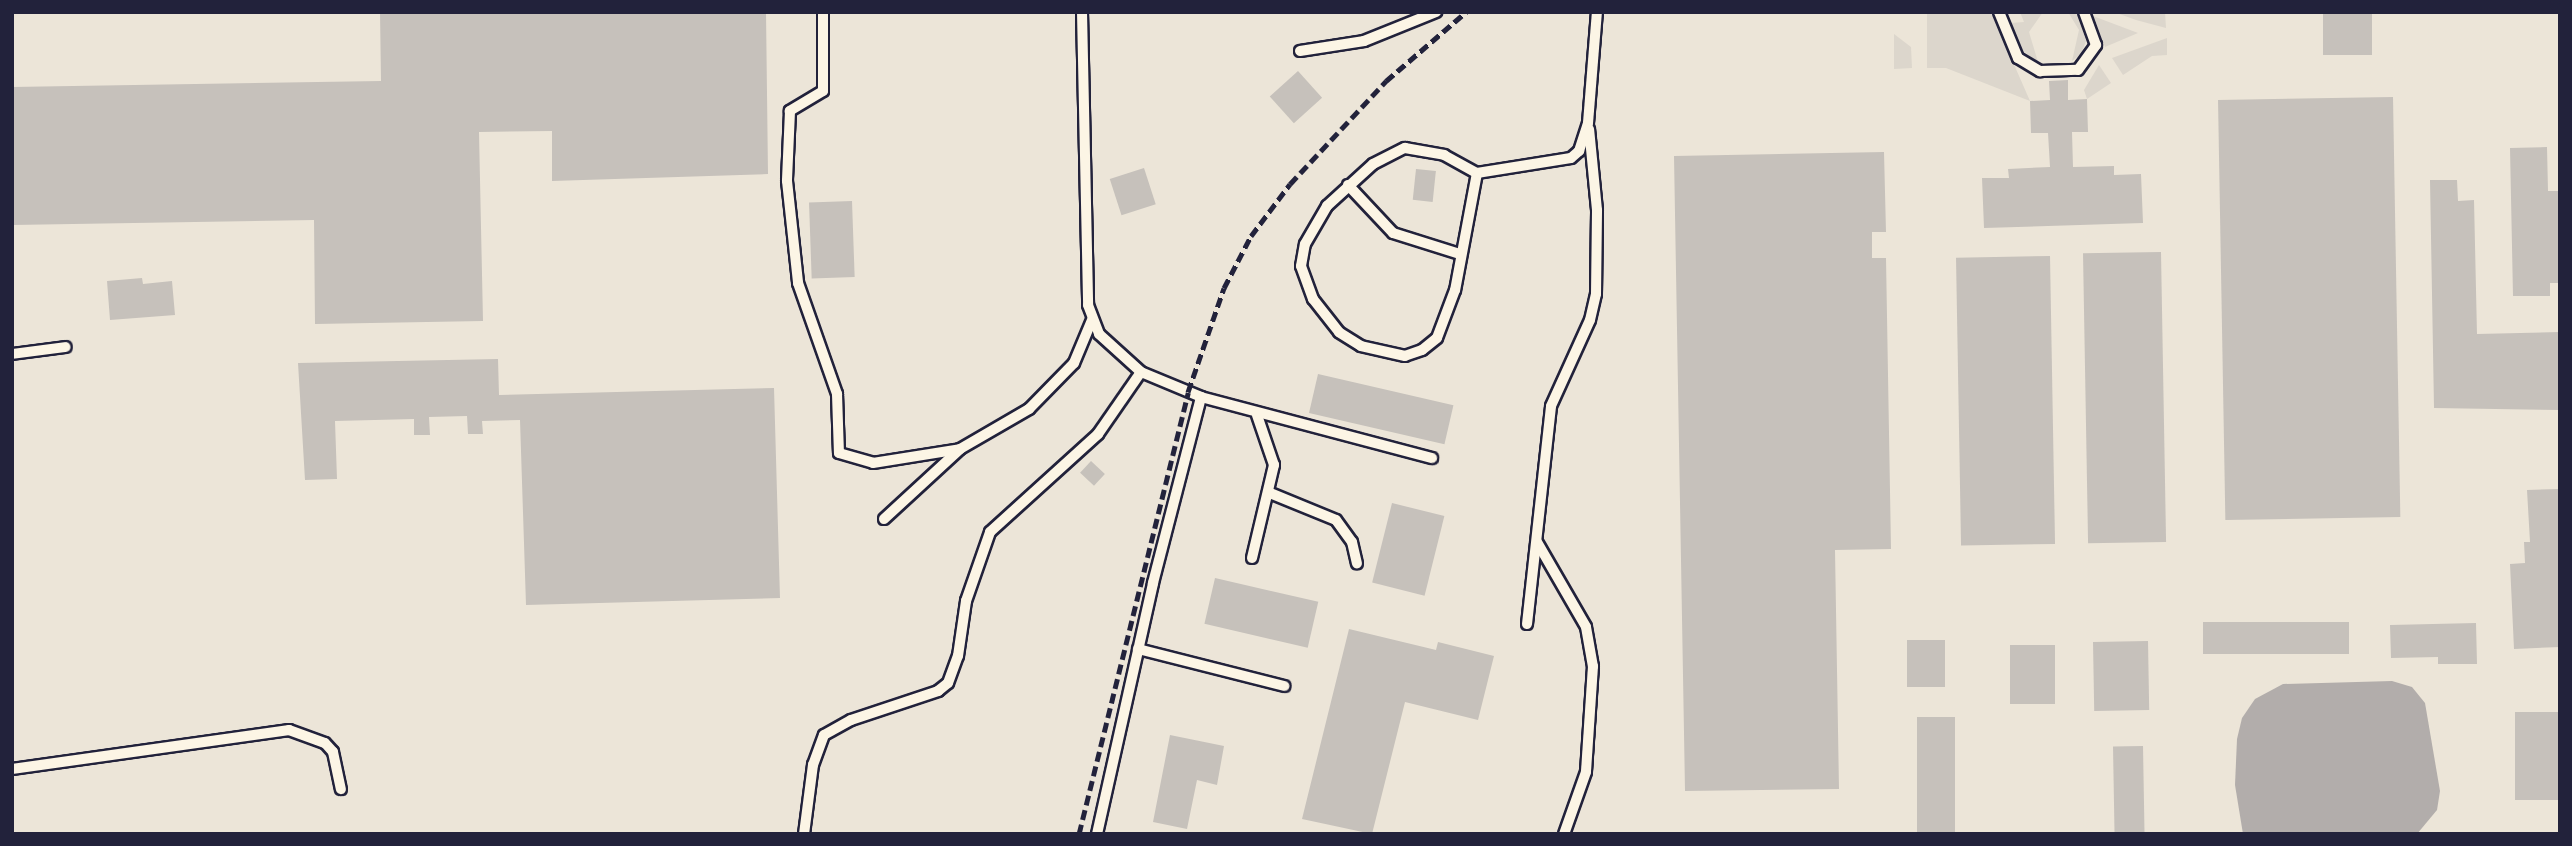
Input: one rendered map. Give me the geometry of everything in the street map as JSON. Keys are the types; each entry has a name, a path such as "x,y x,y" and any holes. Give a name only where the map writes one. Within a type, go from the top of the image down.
{"lane":[{"path":"823,12 823,91 790,111 787,181 798,282 837,394 839,453 873,463 960,449"},
{"path":"1082,12 1088,305 1092,320 1108,346 1141,372 1201,397 1257,415 1432,458"},
{"path":"1300,51 1364,41 1436,12"},
{"path":"1527,624 1551,406 1595,301 1598,211 1588,123 1597,12"},
{"path":"1999,12 2018,58 2040,71 2078,70 2096,46 2084,12"},
{"path":"1477,173 1448,315 1429,345 1405,356 1349,340 1321,312 1301,266 1318,219 1348,185 1384,156 1405,148 1444,155 1477,173 1571,158 1579,151 1588,123"},
{"path":"1348,185 1393,233 1460,254"},
{"path":"884,519 960,449 1030,409 1074,363 1092,320"},
{"path":"12,354 65,347"},
{"path":"804,834 813,765 824,736 851,720 938,691 948,683 958,656 966,601 990,532 1098,434 1141,372"},
{"path":"1097,834 1138,649 1201,397"},
{"path":"1251,558 1270,492 1272,456 1257,415"},
{"path":"1270,492 1336,520 1352,542 1357,564"},
{"path":"1537,542 1586,627 1593,666 1586,772 1564,834"},
{"path":"1138,649 1284,686"},
{"path":"12,769 289,730 325,743 333,752 341,789"}],"shaded area":[{"path":"12,12 2560,12 2560,834 12,834"},
{"path":"1927,12 1991,12 2030,101 1946,68 1927,68"},
{"path":"2020,12 2043,12 2029,32 2038,62 2023,51 2011,23 2024,22"},
{"path":"2068,12 2077,12 2086,41 2081,54 2072,61 2079,30"},
{"path":"2114,12 2165,12 2166,28 2136,20"},
{"path":"2093,16 2138,33 2105,47"},
{"path":"1894,34 1911,47 1912,68 1894,69"},
{"path":"2167,38 2167,55 2152,56 2123,75 2112,58"},
{"path":"2099,65 2111,83 2087,99 2084,90"},
{"path":"2392,681 2412,687 2425,703 2440,791 2437,810 2417,834 2243,834 2235,785 2237,739 2242,718 2255,699 2283,684"}],"building":[{"path":"380,12 766,12 768,174 552,181 552,131 479,132 483,321 315,324 314,220 12,225 12,87 381,81"},
{"path":"2323,12 2372,12 2372,55 2323,55"},
{"path":"1298,71 1322,98 1294,123 1270,96"},
{"path":"2068,80 2068,100 2087,99 2088,132 2072,132 2073,167 2114,166 2114,175 2141,174 2143,223 1984,228 1982,178 2009,178 2008,169 2050,167 2048,133 2031,133 2030,101 2050,100 2049,81"},
{"path":"2393,97 2400,517 2225,520 2218,100"},
{"path":"2547,147 2548,191 2560,191 2560,283 2550,283 2550,296 2513,296 2510,148"},
{"path":"1884,152 1886,232 1872,232 1872,258 1886,258 1891,549 1835,550 1839,789 1685,791 1674,156"},
{"path":"1144,168 1156,204 1122,215 1110,179"},
{"path":"1416,169 1436,171 1433,202 1413,200"},
{"path":"2430,180 2457,180 2458,201 2474,200 2477,334 2560,332 2560,410 2434,408"},
{"path":"852,201 855,277 812,278 809,203"},
{"path":"2161,252 2166,542 2088,543 2083,253"},
{"path":"2050,256 2055,544 1961,546 1956,258"},
{"path":"142,278 143,284 172,281 175,315 110,320 107,281"},
{"path":"498,359 499,395 774,388 780,598 526,605 520,420 482,421 483,434 468,434 467,416 429,417 430,435 414,435 414,419 335,421 337,479 305,480 298,363"},
{"path":"1318,374 1453,405 1444,444 1309,413"},
{"path":"1091,461 1105,474 1094,486 1080,473"},
{"path":"2560,489 2560,647 2514,649 2510,564 2525,563 2524,542 2530,542 2527,490"},
{"path":"1392,503 1444,516 1425,596 1372,583"},
{"path":"1215,578 1318,602 1308,648 1204,624"},
{"path":"2203,622 2349,622 2349,654 2203,654"},
{"path":"2476,623 2477,664 2438,664 2438,657 2391,658 2390,625"},
{"path":"1349,629 1436,650 1438,642 1494,656 1478,720 1405,702 1372,834 1302,819"},
{"path":"1907,640 1945,640 1945,687 1907,687"},
{"path":"2148,641 2149,710 2094,711 2093,642"},
{"path":"2010,645 2055,645 2055,704 2010,704"},
{"path":"2515,712 2560,712 2560,800 2515,800"},
{"path":"1917,717 1955,717 1955,834 1917,834"},
{"path":"1170,735 1224,746 1217,785 1197,780 1187,829 1153,822"},
{"path":"2143,746 2145,834 2115,834 2113,747"}],"railway":[{"path":"1079,834 1188,392 1224,288 1251,236 1290,184 1386,81 1466,12"}]}
